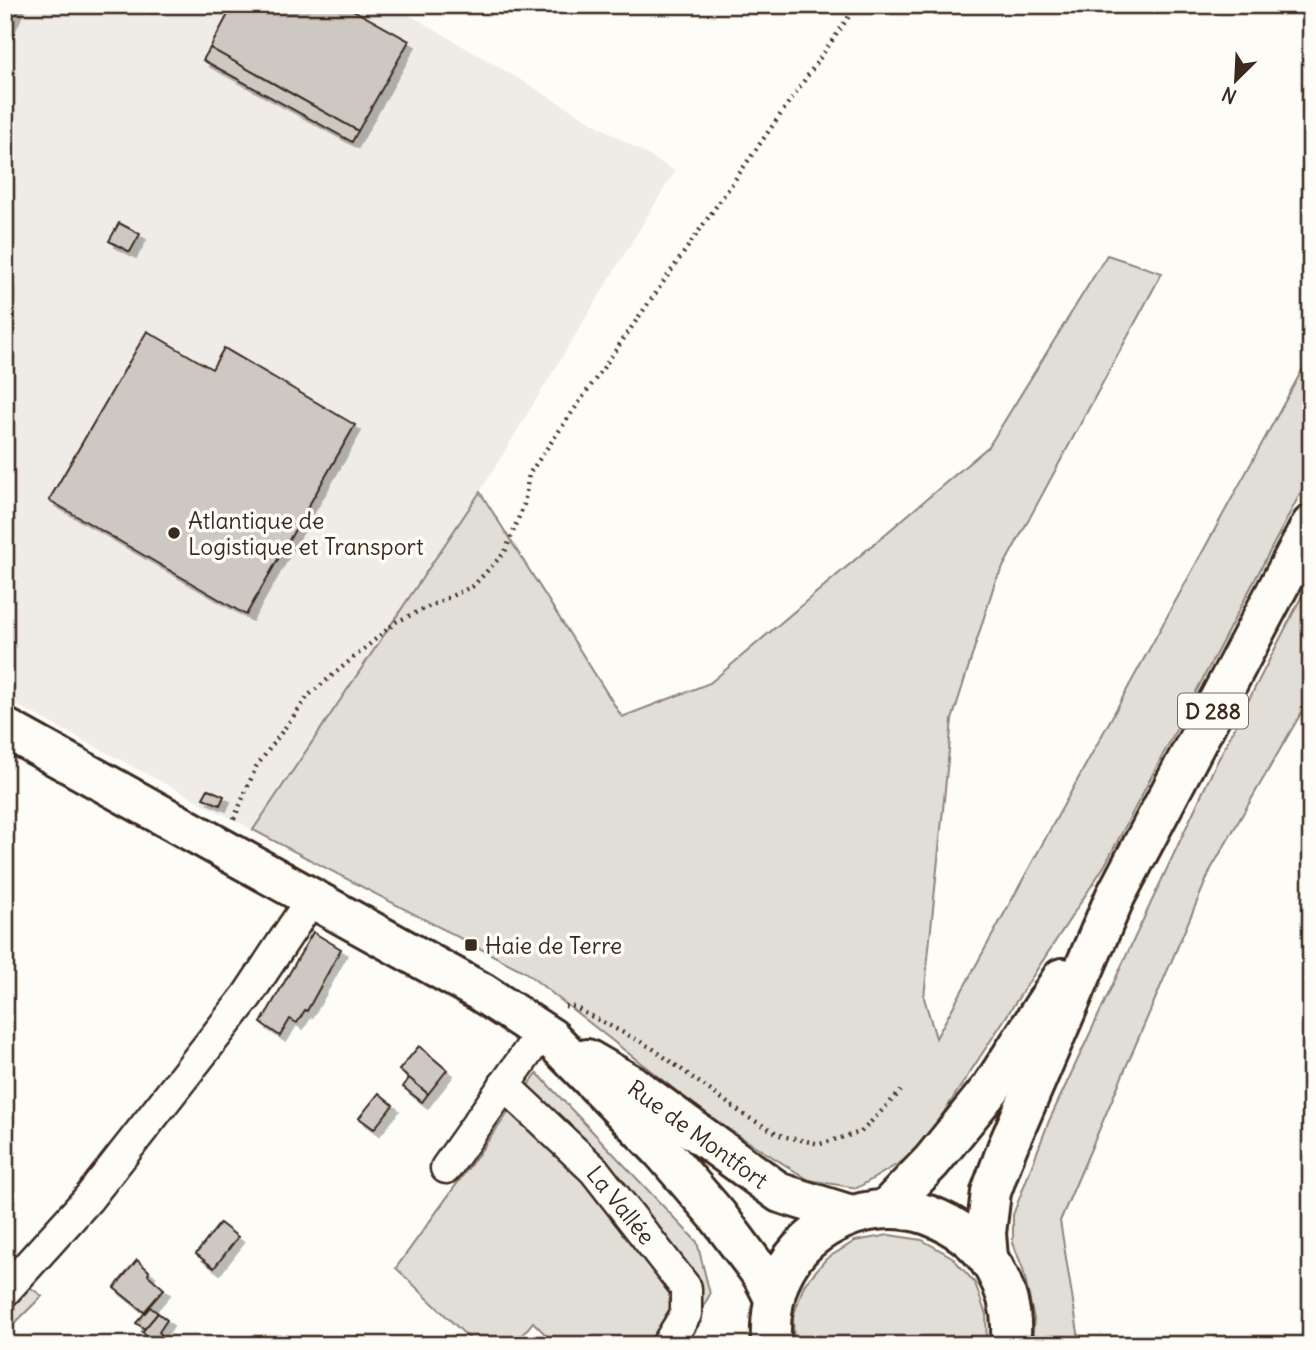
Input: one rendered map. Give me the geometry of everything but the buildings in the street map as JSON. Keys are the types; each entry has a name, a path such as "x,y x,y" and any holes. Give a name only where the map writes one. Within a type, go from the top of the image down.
{"main road":[{"name":"D 288","path":"988,1258 986,1233 991,1192 1007,1148 1115,897 1311,526"},
{"path":"5,728 481,992 551,1025 718,1215 762,1275 774,1298"},
{"name":"D 288","path":"868,1212 932,1161 991,1088 1115,897"},
{"name":"Rue de Montfort","path":"551,1025 780,1194 868,1212 915,1211 943,1221 968,1237 988,1258"},
{"path":"771,1344 770,1321 774,1298 782,1276 803,1247 830,1226 868,1212"},
{"path":"988,1258 1001,1280 1009,1304 1012,1330 1010,1345"}],"street":[{"path":"5,1290 96,1189 247,996 312,898"},
{"path":"446,1168 551,1025"},
{"name":"La Vallée","path":"504,1086 594,1170 686,1288 687,1314 667,1345"}],"path":[{"path":"223,848 256,767 309,695 396,622 474,586 505,552 524,504 529,474 857,5"},
{"path":"551,1025 574,1007 652,1048 744,1115 782,1136 820,1144 861,1132 901,1091"}],"shaded area":[{"path":"5,5 393,5 675,171 480,492 253,830 5,699"},
{"path":"1107,255 1162,273 995,582 952,720 924,998 936,1038 1311,354 1311,473 1105,865 918,1152 857,1188 809,1180 712,1119 525,972 253,830 480,492 622,717 710,683 989,446"},
{"path":"1311,578 1311,696 1211,869 1060,1221 1080,1345 1032,1345 1034,1319 1023,1269 1013,1243 1013,1215 1049,1121 1214,768"},
{"path":"537,1073 697,1242 710,1294 683,1345 556,1345 533,1322 514,1345 476,1345 396,1268"},
{"path":"889,1235 922,1240 952,1257 975,1283 986,1315 987,1345 794,1345 793,1317 804,1285 826,1259 855,1241"},
{"path":"5,1269 42,1296 5,1333"}],"place":[{"name":"Atlantique de Logistique et Transport","path":"174,533"},
{"name":"Haie de Terre","path":"471,945"}]}
